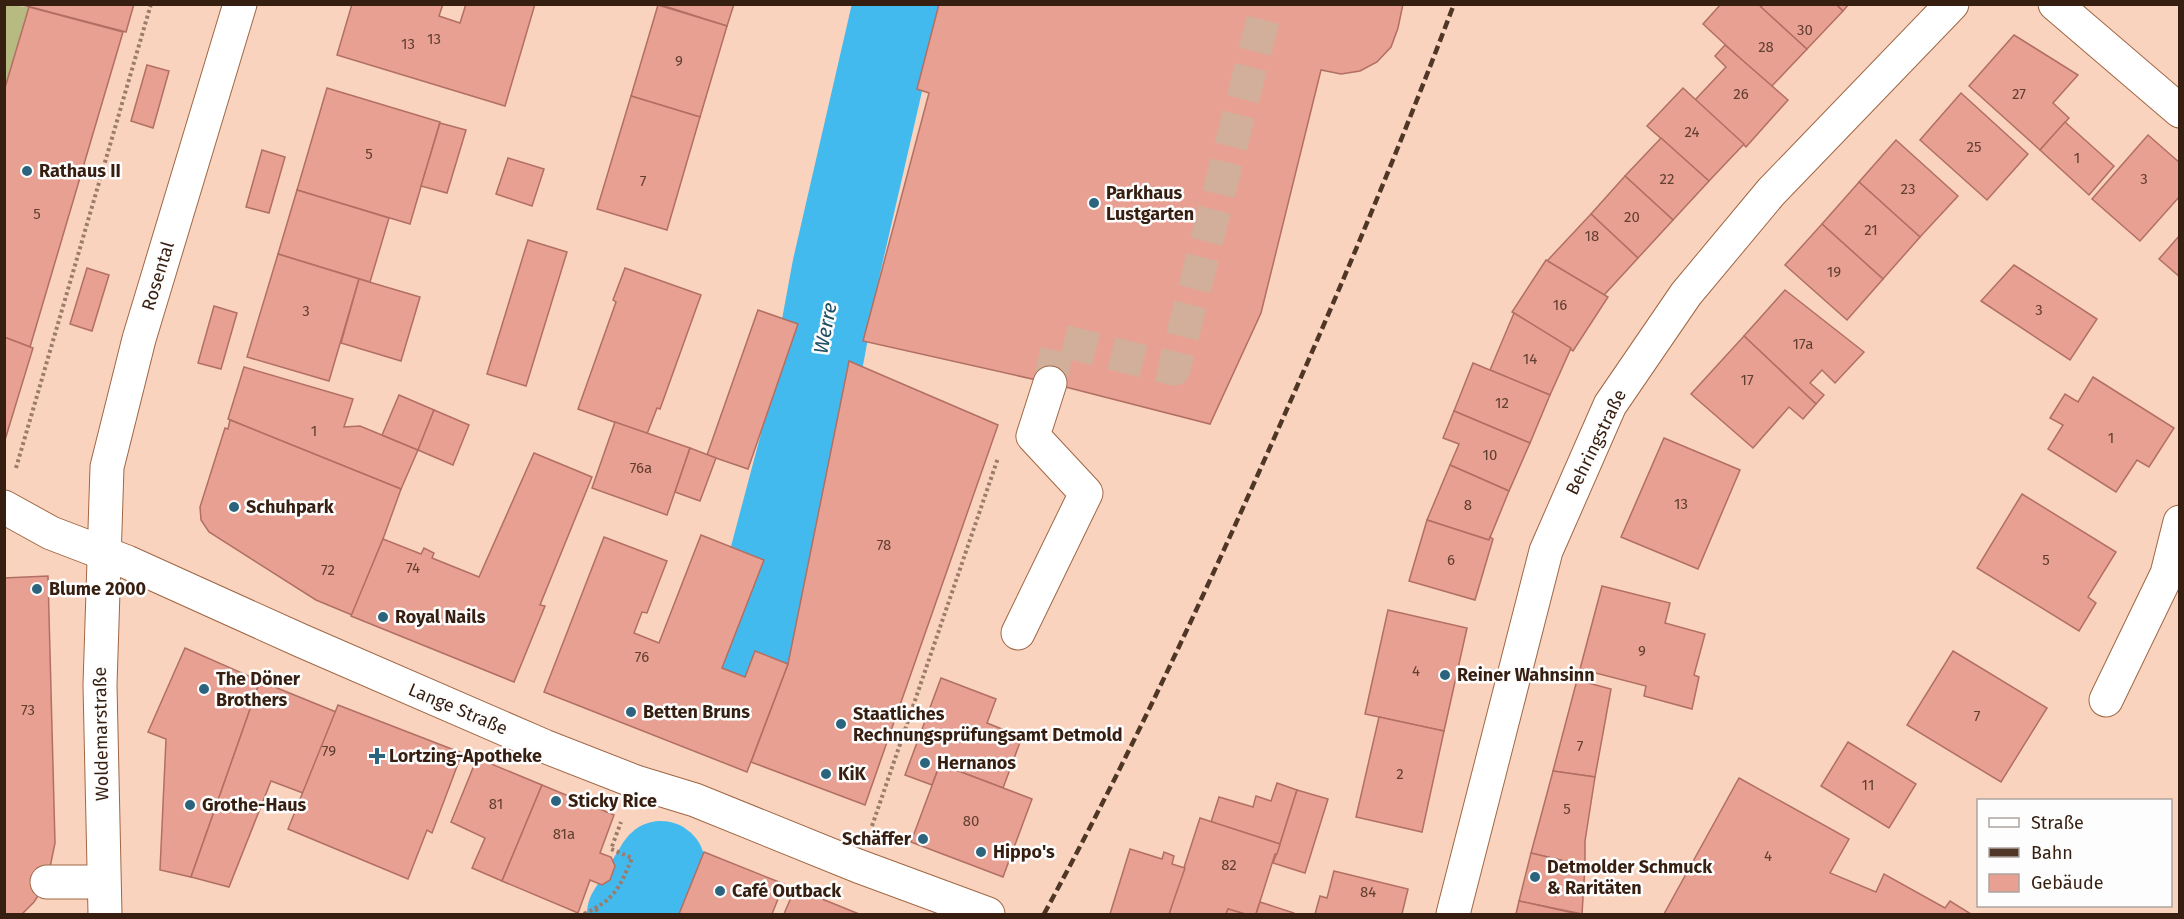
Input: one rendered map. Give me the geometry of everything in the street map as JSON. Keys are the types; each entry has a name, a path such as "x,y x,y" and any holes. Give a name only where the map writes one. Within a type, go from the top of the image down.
{"street":[{"name":"Rosental","path":"103,554 107,467 130,375 240,4"},
{"name":"Behringstraße","path":"1453,915 1546,551 1610,405 1686,294 1772,192 1952,4"},
{"path":"2055,4 2180,111"},
{"path":"1018,633 1086,493 1033,436 1050,383"},
{"name":"Lange Straße","path":"4,507 51,533 544,746 636,782 695,800 858,866 988,915"},
{"path":"2106,700 2167,574 2180,522"},
{"name":"Woldemarstraße","path":"103,554 99,685 105,915"},
{"path":"47,882 103,882"}],"path":[{"path":"4,507 151,4"},
{"path":"858,866 999,455 1033,436"},
{"path":"584,915 612,897 620,887 632,858 611,849"},
{"path":"596,909 599,915"}],"green space":[{"path":"5,5 29,7 5,91"}],"building":[{"path":"19,4 134,4 126,32"},
{"path":"352,4 443,4 439,16 460,23 466,4 535,4 505,106 337,55"},
{"path":"658,4 734,4 727,26"},
{"name":"Parkhaus Lustgarten","path":"939,4 1403,4 1391,47 1377,62 1360,71 1341,74 1321,70 1261,313 1210,424 1050,383 863,341 929,93 917,89"},
{"path":"1721,4 1758,4 1807,49 1771,87 1703,24"},
{"path":"1763,4 1836,4 1843,11 1807,49 1761,7"},
{"path":"1836,4 1849,4 1843,11"},
{"path":"658,5 727,26 700,117 631,96"},
{"path":"29,7 123,32 30,347 4,337 4,91"},
{"path":"2014,35 2078,75 2053,103 2069,118 2040,150 1969,86"},
{"path":"1725,45 1788,100 1746,147 1695,100 1726,67 1715,56"},
{"path":"147,65 169,71 153,128 131,121"},
{"path":"327,88 440,122 410,224 297,190"},
{"path":"1683,88 1744,144 1709,181 1647,126"},
{"path":"1961,93 2028,154 1987,200 1920,140"},
{"path":"631,96 700,117 667,230 597,209"},
{"path":"2065,122 2114,166 2089,195 2040,150"},
{"path":"440,123 466,130 447,193 421,186"},
{"path":"2148,135 2180,163 2180,196 2140,241 2092,199"},
{"path":"1661,138 1709,181 1673,220 1625,176"},
{"path":"1896,140 1958,196 1920,237 1859,182"},
{"path":"262,150 285,157 269,213 246,207"},
{"path":"508,158 544,169 532,206 496,194"},
{"path":"1625,176 1673,220 1638,258 1591,214"},
{"path":"1859,182 1920,237 1883,279 1822,224"},
{"path":"297,190 389,218 370,282 278,254"},
{"path":"1591,214 1638,258 1604,295 1547,261"},
{"path":"1822,224 1883,279 1847,320 1785,265"},
{"path":"2180,235 2180,277 2159,259"},
{"path":"528,240 567,252 526,386 487,374"},
{"path":"278,254 359,279 329,381 247,357"},
{"path":"1546,260 1608,297 1573,351 1512,312"},
{"path":"2014,265 2097,319 2070,360 1981,301"},
{"path":"87,268 109,275 92,331 70,324"},
{"path":"625,268 701,295 660,409 657,408 647,434 578,409 616,302 613,300"},
{"path":"359,279 420,297 401,361 341,343"},
{"path":"1785,290 1864,352 1835,383 1822,370 1810,383 1824,395 1816,404 1744,336"},
{"path":"214,306 237,313 221,369 198,363"},
{"path":"758,310 798,324 748,469 707,455"},
{"path":"1514,313 1571,348 1550,395 1490,370"},
{"path":"1744,336 1816,404 1803,419 1789,407 1753,448 1691,394"},
{"path":"4,337 33,348 5,440 4,440"},
{"path":"849,361 998,425 865,805 751,762 788,664"},
{"path":"1473,363 1550,395 1530,443 1454,411"},
{"path":"244,367 353,399 344,427 360,426 418,450 401,489 228,419"},
{"path":"2093,377 2174,428 2149,467 2137,460 2116,492 2048,449 2063,425 2050,418 2065,394 2078,402"},
{"path":"399,395 434,410 418,450 382,435"},
{"path":"434,410 469,425 453,465 418,450"},
{"path":"1454,411 1530,443 1509,491 1450,465 1459,444 1443,438"},
{"path":"230,420 401,489 352,615 316,600 209,532 201,520 200,507 225,428 228,429"},
{"path":"615,422 690,448 667,515 592,488"},
{"path":"1664,438 1740,470 1698,569 1621,537"},
{"path":"690,448 716,458 700,501 675,492"},
{"path":"534,453 592,477 540,605 545,606 514,682 351,616 383,539 421,554 424,548 434,553 432,558 479,577"},
{"path":"1450,465 1509,491 1489,540 1427,520"},
{"path":"2022,494 2116,552 2088,597 2096,603 2079,631 1977,568"},
{"path":"1427,520 1489,540 1490,537 1493,539 1475,600 1409,581"},
{"path":"701,535 764,560 722,668 745,677 755,651 788,664 747,772 544,692 604,537 667,561 647,613 642,612 634,633 659,643"},
{"path":"48,576 55,843 47,882 34,902 22,914 4,914 4,578"},
{"path":"1602,586 1670,603 1665,623 1705,634 1694,675 1699,677 1692,709 1644,696 1646,686 1580,669"},
{"path":"1388,610 1467,628 1444,731 1365,714"},
{"name":"Grothe-Haus","path":"185,648 260,681 191,877 160,870 166,739 148,732"},
{"path":"1953,651 2047,708 2001,782 1907,725"},
{"path":"941,678 996,699 987,723 1022,737 1003,788 940,764 932,785 905,775"},
{"path":"1577,680 1611,689 1595,777 1553,771"},
{"path":"260,681 336,712 303,793 271,781 229,887 191,877"},
{"path":"338,705 462,753 432,833 427,830 408,879 288,829"},
{"path":"1379,717 1444,731 1422,832 1356,817"},
{"path":"1848,742 1916,784 1889,828 1821,786"},
{"path":"477,758 542,785 502,881 472,868 485,838 451,822"},
{"path":"940,764 1032,799 1003,877 911,842"},
{"path":"1553,771 1595,777 1585,841 1585,866 1531,853"},
{"path":"1739,778 1849,839 1830,873 1876,892 1884,874 1945,908 1950,901 1971,914 1664,914"},
{"path":"1277,783 1297,790 1280,844 1211,822 1219,797 1253,807 1256,796 1271,801"},
{"path":"542,785 614,815 600,853 611,857 615,866 610,880 602,885 590,880 578,913 502,881"},
{"path":"1297,790 1328,799 1305,873 1273,863"},
{"path":"1200,818 1280,844 1256,914 1245,914 1228,909 1226,914 1169,914"},
{"path":"1130,849 1162,859 1164,852 1174,856 1172,864 1185,868 1169,914 1110,914"},
{"path":"704,852 784,884 772,914 679,914"},
{"path":"1531,853 1585,866 1582,914 1519,901"},
{"path":"1334,871 1408,889 1402,914 1315,914 1320,896 1327,898"},
{"path":"795,888 859,914 784,914"},
{"path":"1519,901 1578,914 1516,914"},
{"path":"1260,902 1294,913 1294,914 1256,914"},
{"path":"1228,909 1245,914 1226,914"}],"waterway":[{"name":"Werre","path":"749,650 804,443 836,269 897,4"},
{"name":"Werre","path":"631,914 661,865"}],"tunnel":[{"path":"1050,383 1059,340 1174,369 1267,4"}],"railway":[{"path":"1044,914 1129,751 1234,528 1360,240 1454,4"}],"place":[{"name":"Rathaus II","path":"27,171"},
{"name":"Parkhaus Lustgarten","path":"1094,203"},
{"name":"Schuhpark","path":"234,507"},
{"name":"Blume 2000","path":"37,589"},
{"name":"Royal Nails","path":"383,617"},
{"name":"Reiner Wahnsinn","path":"1445,675"},
{"name":"The Döner Brothers","path":"204,689"},
{"name":"Betten Bruns","path":"631,712"},
{"name":"Staatliches Rechnungsprüfungsamt Detmold","path":"841,724"},
{"name":"Lortzing-Apotheke","path":"377,756"},
{"name":"Hernanos","path":"925,763"},
{"name":"KiK","path":"826,774"},
{"name":"Sticky Rice","path":"556,801"},
{"name":"Grothe-Haus","path":"190,805"},
{"name":"Schäffer","path":"923,839"},
{"name":"Hippo's","path":"981,852"},
{"name":"Detmolder Schmuck & Raritäten","path":"1535,877"},
{"name":"Café Outback","path":"720,891"}]}
